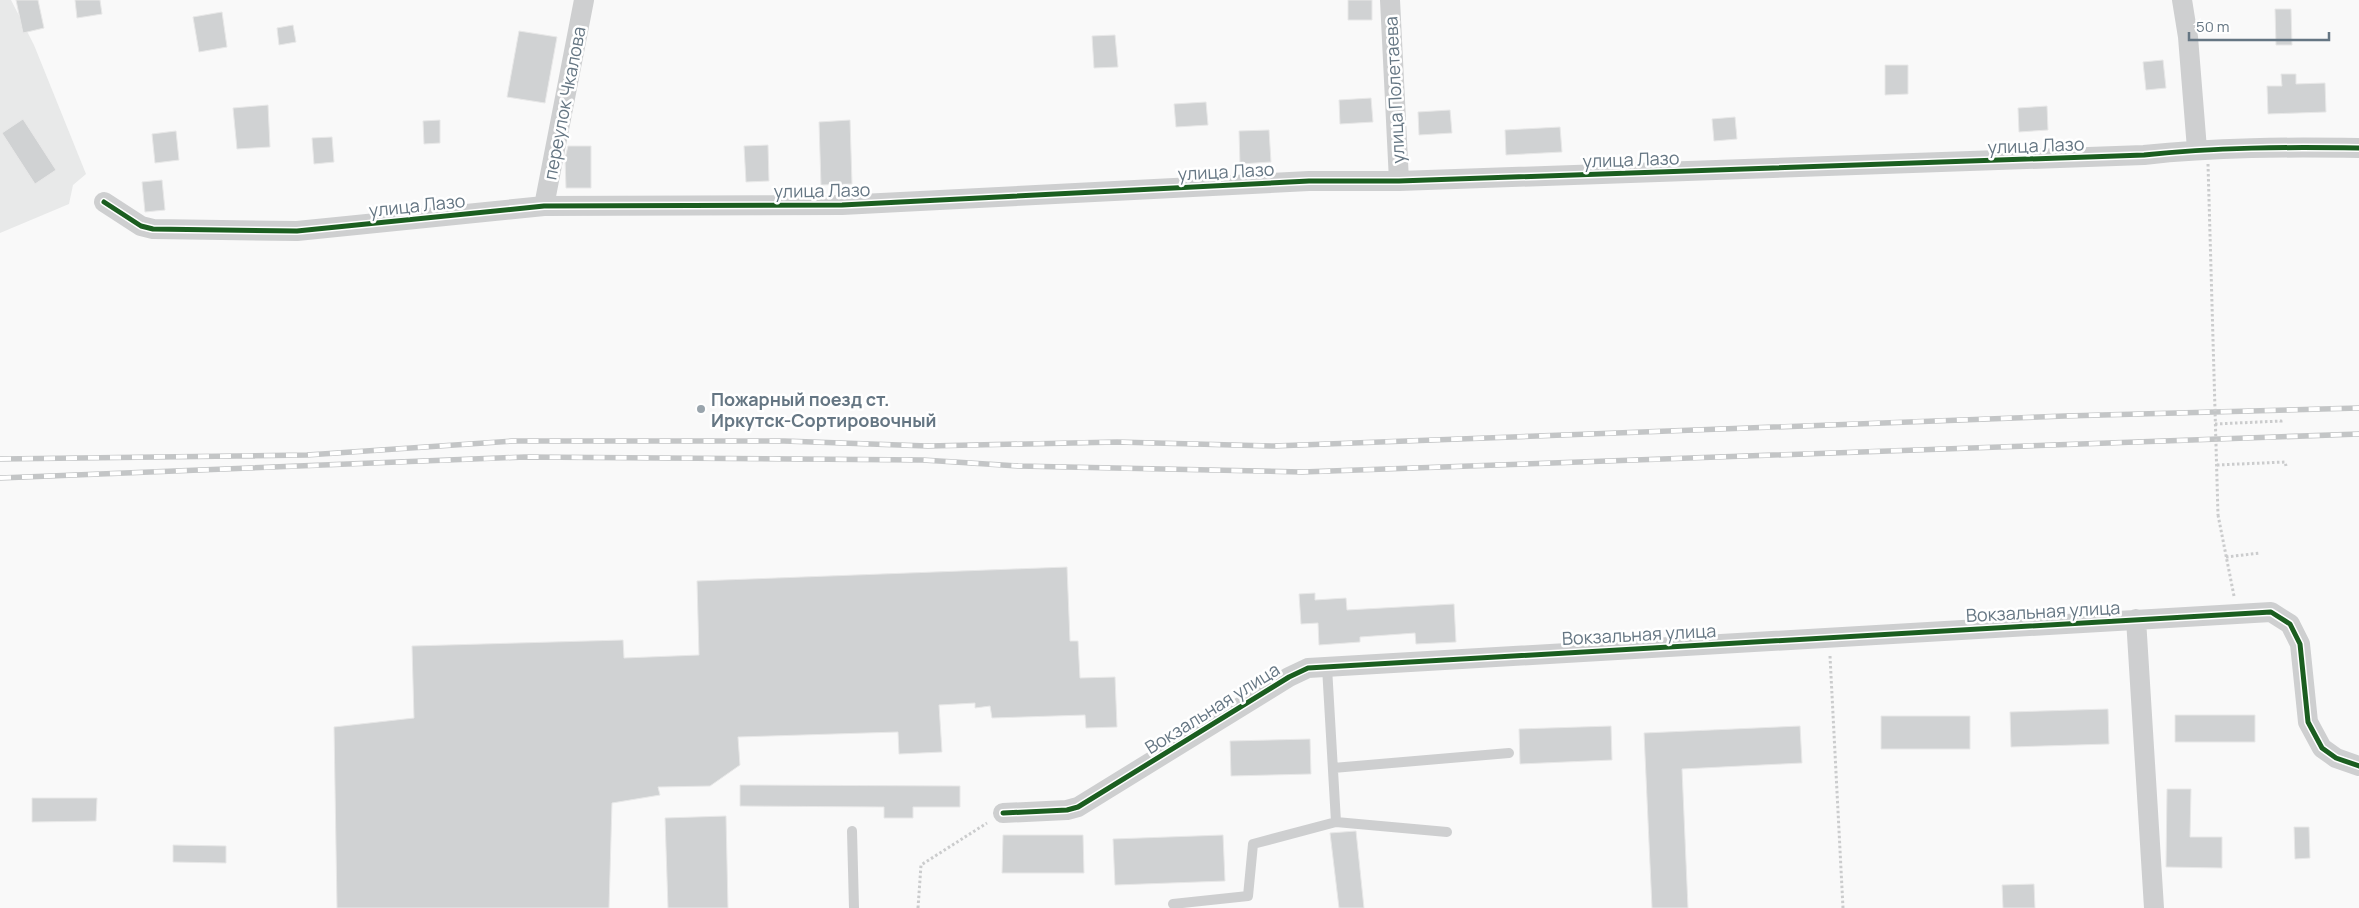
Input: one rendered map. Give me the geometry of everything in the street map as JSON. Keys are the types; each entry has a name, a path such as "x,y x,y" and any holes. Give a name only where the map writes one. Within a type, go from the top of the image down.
{"street":[{"name":"переулок Чкалова","path":"544,206 584,0"},
{"name":"улица Полетаева","path":"1390,0 1399,181"},
{"path":"2182,0 2202,157"},
{"name":"улица Лазо","path":"104,202 141,226 153,229 297,231 544,206 842,205 1310,181 1399,181 2144,155 2202,157 2273,147 2359,148"},
{"name":"Вокзальная улица","path":"1003,813 1067,810 1078,807 1289,677 1308,668 2271,612 2290,624 2300,644 2308,722 2322,748 2336,758 2359,766"},
{"path":"2136,619 2154,908"}],"lane":[{"path":"1327,667 1336,822"},
{"path":"1333,768 1509,753"},
{"path":"1173,904 1248,896 1253,844 1336,822 1447,832"},
{"path":"852,831 854,908"}],"path":[{"path":"2202,157 2216,424 2218,515 2230,577"},
{"path":"2216,424 2281,423"},
{"path":"2217,465 2285,464"},
{"path":"2226,557 2260,553"},
{"path":"1829,637 1843,908"},
{"path":"918,908 921,866 1003,813"}],"shaded area":[{"path":"0,0 11,0 34,45 86,174 73,185 69,204 0,233"}],"building":[{"path":"16,0 38,0 44,28 23,33"},
{"path":"75,0 100,0 102,14 77,18"},
{"path":"1348,0 1372,0 1372,20 1348,20"},
{"path":"2275,9 2291,9 2292,45 2276,45"},
{"path":"222,12 227,47 199,52 193,17"},
{"path":"293,25 296,42 279,45 277,28"},
{"path":"519,31 557,37 545,103 507,97"},
{"path":"1115,35 1118,67 1094,68 1092,36"},
{"path":"2163,60 2166,88 2146,90 2143,62"},
{"path":"1885,65 1908,65 1908,94 1885,95"},
{"path":"2281,74 2296,74 2296,84 2325,83 2326,112 2268,114 2267,86 2282,86"},
{"path":"1371,98 1373,122 1340,124 1339,100"},
{"path":"1206,102 1208,125 1176,127 1174,104"},
{"path":"268,105 270,147 237,149 233,108"},
{"path":"2047,106 2048,130 2019,132 2018,108"},
{"path":"1450,110 1452,133 1419,135 1418,112"},
{"path":"1735,117 1737,139 1714,141 1712,119"},
{"path":"23,119 56,170 35,184 2,133"},
{"path":"440,120 440,143 424,144 423,121"},
{"path":"850,120 852,184 821,185 819,122"},
{"path":"1560,127 1562,152 1506,155 1505,130"},
{"path":"1269,130 1271,162 1240,164 1239,131"},
{"path":"176,131 179,160 155,163 152,134"},
{"path":"332,137 334,162 314,164 312,138"},
{"path":"768,145 769,181 746,182 744,146"},
{"path":"568,146 591,146 591,188 566,188 565,158"},
{"path":"162,180 165,210 145,212 142,182"},
{"path":"1067,567 1070,641 1078,641 1080,678 1115,677 1117,727 1086,728 1085,715 992,718 990,706 975,708 975,703 939,705 942,752 899,754 898,732 738,737 740,765 710,786 658,787 660,795 612,803 609,908 337,908 334,727 414,718 412,646 623,640 624,658 699,655 697,581"},
{"path":"1315,593 1315,600 1346,598 1347,610 1454,604 1456,642 1416,644 1415,633 1360,637 1360,642 1319,645 1318,623 1301,624 1299,594"},
{"path":"2108,709 2109,744 2011,747 2010,712"},
{"path":"2175,715 2255,715 2255,742 2175,742"},
{"path":"1881,716 1970,716 1970,749 1881,749"},
{"path":"1611,726 1612,760 1520,764 1519,729"},
{"path":"1800,726 1802,763 1682,769 1688,908 1652,908 1644,733"},
{"path":"1310,739 1311,774 1231,776 1230,741"},
{"path":"740,785 960,786 960,807 913,807 913,818 884,818 884,807 740,806"},
{"path":"2167,789 2191,789 2190,837 2222,837 2222,868 2166,867"},
{"path":"32,798 97,798 96,821 32,822"},
{"path":"726,816 728,908 668,908 665,818"},
{"path":"2294,827 2309,827 2310,858 2295,859"},
{"path":"1356,831 1364,908 1339,908 1330,833"},
{"path":"1003,835 1083,835 1084,873 1002,873"},
{"path":"1223,835 1225,881 1115,885 1113,839"},
{"path":"173,845 226,846 226,863 173,862"},
{"path":"2034,884 2035,908 2003,908 2002,885"}],"railway":[{"path":"0,459 307,455 512,441 784,441 928,446 1117,442 1274,446 2065,416 2359,408"},
{"path":"0,478 525,457 923,460 1018,466 1302,472 2359,434"}],"cycle path":[{"path":"104,202 141,226 153,229 297,231 544,206 842,205 1309,181 1399,181 2144,155 2252,148 2359,148"},
{"path":"1003,813 1067,810 1078,807 1289,677 1308,668 2271,612 2290,624 2300,644 2308,722 2322,748 2336,758 2359,766"}],"place":[{"name":"Пожарный поезд ст. Иркутск-Сортировочный","path":"701,409"}]}
